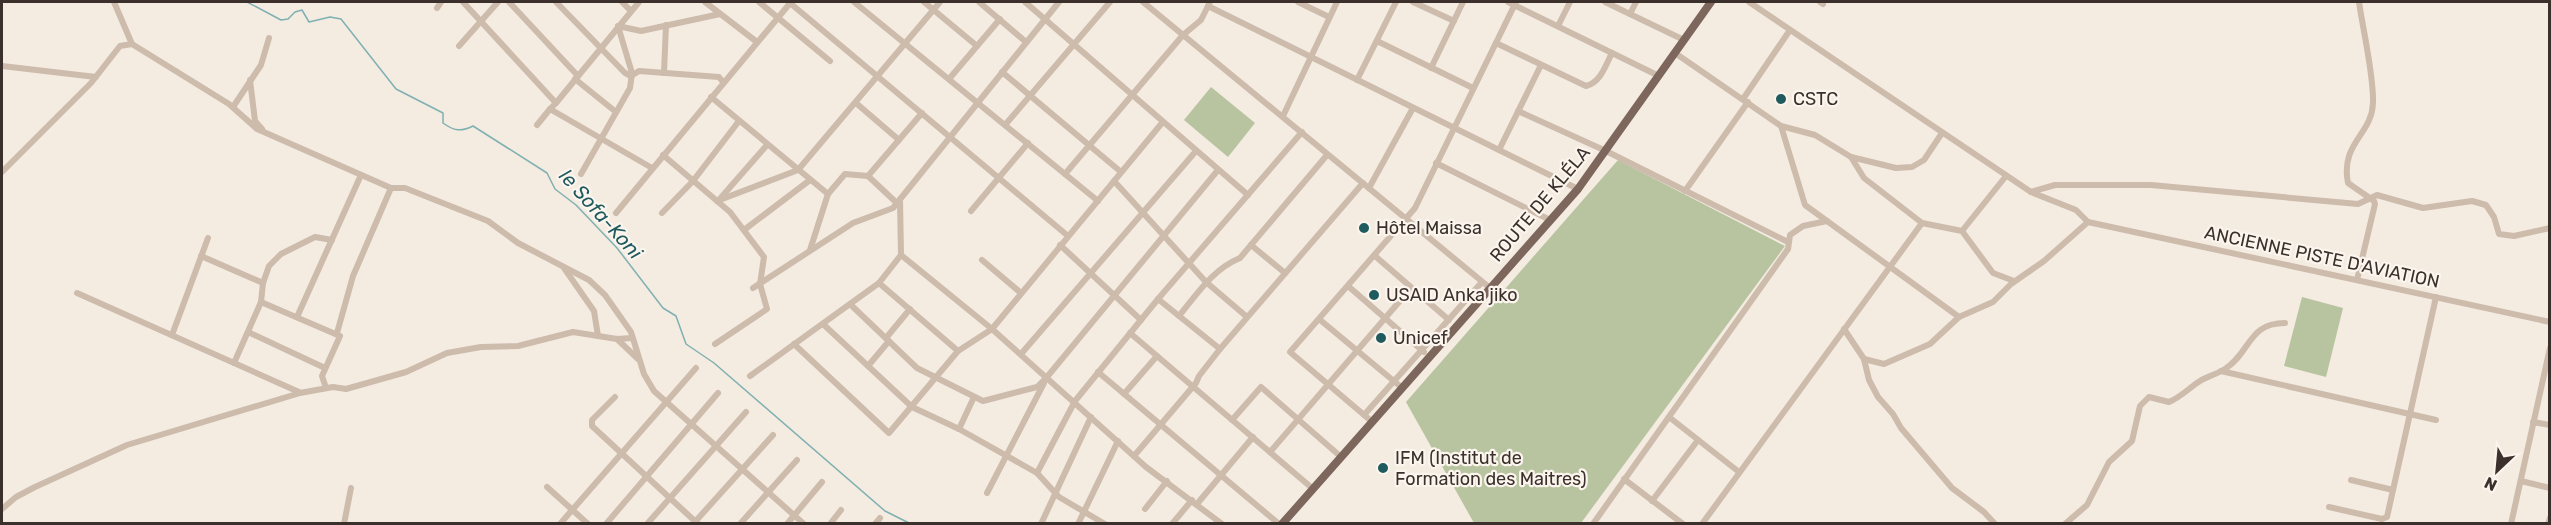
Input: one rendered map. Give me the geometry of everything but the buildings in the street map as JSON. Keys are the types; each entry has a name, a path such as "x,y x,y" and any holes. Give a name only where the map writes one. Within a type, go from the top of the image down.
{"main road":[{"name":"ROUTE DE KLÉLA","path":"1280,524 1340,456 1367,417 1425,353 1490,288 1578,189 1711,2"}],"street":[{"path":"114,2 132,44 233,107 264,132 391,188 405,188 488,221 518,243 589,280 620,314 654,391 804,524"},
{"path":"463,2 556,103"},
{"path":"459,46 498,2"},
{"path":"509,2 576,78 616,112"},
{"path":"556,2 625,73 631,76"},
{"path":"621,2 631,11"},
{"path":"537,125 639,2"},
{"path":"705,2 757,42"},
{"path":"759,2 830,61"},
{"path":"616,213 790,2 1068,236"},
{"path":"854,2 1098,201"},
{"path":"924,2 977,46"},
{"path":"717,201 798,170 940,2"},
{"path":"979,2 1026,42"},
{"path":"1025,2 1130,96 1248,195"},
{"path":"753,288 853,223 887,212 899,203 1059,2"},
{"path":"1005,125 1110,2"},
{"path":"1143,2 1490,288"},
{"path":"1152,9 1156,2"},
{"path":"1298,2 1329,17"},
{"path":"1283,116 1337,2"},
{"path":"1358,80 1396,2"},
{"path":"1413,2 1454,21"},
{"path":"1431,68 1463,2"},
{"path":"1367,417 1290,352 1407,218 1496,43 1513,2 1659,76"},
{"path":"1558,26 1570,2"},
{"path":"1605,2 1684,40"},
{"path":"1630,14 1636,2"},
{"path":"1749,2 2006,176 2031,192 2076,210 2088,222 2044,261 2014,281 1993,302 1959,317 1930,344 1884,364 1864,359"},
{"path":"2357,280 2375,204 2348,183 2346,173 2347,157 2356,138 2364,131 2373,103 2359,2"},
{"path":"1065,174 1183,35 1201,20 1209,4 1578,189"},
{"path":"618,26 641,31 720,14"},
{"path":"949,79 1000,19"},
{"path":"664,73 666,25"},
{"path":"581,174 630,88 631,76 618,26"},
{"path":"1685,191 1790,30"},
{"path":"233,107 261,65 269,38"},
{"path":"1377,41 1473,88"},
{"path":"1496,43 1586,86 1593,84 1600,77 1612,53"},
{"path":"2,172 96,77 120,46 132,44"},
{"path":"1675,53 1781,126 1815,135 1851,157 1896,168 1912,167 1924,160 1942,133"},
{"path":"1500,150 1541,65"},
{"path":"2,66 96,77"},
{"path":"631,76 639,71 719,77 723,82"},
{"path":"1002,72 1121,172"},
{"path":"250,80 255,121 264,132"},
{"path":"711,97 828,194"},
{"path":"856,103 898,140"},
{"path":"1134,456 1247,317 1366,186 1413,108"},
{"path":"550,109 652,168"},
{"path":"1518,111 1606,151 1788,242"},
{"path":"868,176 922,113"},
{"path":"662,213 693,181 739,121"},
{"path":"794,344 889,433 958,351 992,329 1162,123"},
{"path":"1781,126 1805,205 1959,317"},
{"path":"1037,473 1075,401 1158,299 1302,132"},
{"path":"971,211 1028,143"},
{"path":"717,201 767,145"},
{"path":"1021,354 1196,151"},
{"path":"1179,316 1206,282 1225,264 1240,258 1328,154"},
{"path":"663,155 717,201 744,230 764,257 760,284 766,309 715,344"},
{"path":"1851,157 1864,178 1922,223 1962,231 1993,273 2014,281"},
{"path":"1436,163 1550,220"},
{"path":"851,305 917,368 983,401 1037,387 1047,378 1218,170"},
{"path":"750,376 879,283 901,255 899,203 868,176 845,174 828,194 810,251"},
{"path":"297,317 361,175"},
{"path":"1962,231 2006,176"},
{"path":"744,230 810,180"},
{"path":"1114,181 1165,234 1206,282 1247,317"},
{"path":"2031,192 2055,184 2151,184 2358,204 2377,195 2423,208 2472,201 2486,205 2494,217 2499,234 2507,237 2550,228"},
{"path":"326,388 322,376 339,340 337,333 353,276 391,188"},
{"path":"1593,524 1788,249 1790,235 1803,226 1827,221"},
{"name":"ANCIENNE PISTE D'AVIATION","path":"2088,222 2550,322"},
{"path":"1702,524 1922,223"},
{"path":"234,363 261,302 263,283 269,266 281,254 315,237 332,240"},
{"path":"172,335 208,238"},
{"path":"1060,245 1141,320"},
{"path":"1251,245 1285,273"},
{"path":"901,255 1021,354 1134,456 1221,524"},
{"path":"201,256 263,283"},
{"path":"1375,256 1449,320"},
{"path":"982,260 1021,293"},
{"path":"562,265 594,311 598,336"},
{"path":"1348,286 1425,353 1449,320 1482,282"},
{"path":"879,283 958,351"},
{"path":"1270,452 1411,288"},
{"path":"77,292 300,393"},
{"path":"2329,507 2382,519 2388,514 2436,297"},
{"path":"1158,299 1220,349"},
{"path":"261,302 337,333"},
{"path":"868,366 909,309"},
{"path":"1319,319 1397,384"},
{"path":"2065,524 2087,505 2109,462 2132,441 2140,406 2149,397 2169,402 2182,396 2199,382 2226,369 2259,328 2270,323 2285,323"},
{"path":"823,324 912,407 959,429 1037,473 1055,494 1105,524"},
{"path":"1844,329 1864,359 1869,380 1878,397 1893,414 1901,428 1952,488 1984,512 1995,524"},
{"path":"248,332 325,368"},
{"path":"3,505 35,487 127,445 300,393 326,388 346,389 406,372 447,353 481,347 529,344 573,332 617,339 632,338"},
{"path":"1130,333 1312,488"},
{"path":"617,339 639,360"},
{"path":"2511,524 2550,348"},
{"path":"1124,394 1157,356"},
{"path":"560,524 696,368"},
{"path":"2221,371 2436,420"},
{"path":"1098,372 1280,524"},
{"path":"987,493 1047,378"},
{"path":"1232,420 1260,387 1340,456"},
{"path":"606,524 718,393"},
{"path":"615,397 590,423 696,523 773,435"},
{"path":"959,429 974,397"},
{"path":"647,524 746,412"},
{"path":"1041,524 1091,417"},
{"path":"1669,417 1739,472"},
{"path":"2534,422 2550,425"},
{"path":"1172,524 1221,475 1252,437"},
{"path":"1652,501 1698,440"},
{"path":"1078,524 1118,441"},
{"path":"740,524 797,459"},
{"path":"1624,479 1683,524"},
{"path":"2350,480 2393,490"},
{"path":"1145,509 1167,481"},
{"path":"2521,481 2550,488"},
{"path":"787,524 822,482"},
{"path":"547,487 588,524"},
{"path":"344,524 351,488"},
{"path":"830,524 841,510"},
{"path":"875,524 880,518"},
{"path":"2548,524 2550,518"}],"green space":[{"path":"1211,87 1255,123 1228,157 1184,120"},
{"path":"1618,160 1785,246 1581,523 1474,523 1406,402"},
{"path":"2302,297 2343,308 2326,377 2284,366"}],"waterway":[{"name":"le Sofa-Koni","path":"247,2 281,20 288,19 295,12 302,10 309,22 330,17 341,19 396,89 443,113 443,123 447,126 461,130 473,126 547,173 555,189 576,205 617,248 663,308 676,316 686,344 714,363 885,511 911,524"}],"place":[{"name":"CSTC","path":"1781,99"},
{"name":"Hôtel Maissa","path":"1364,228"},
{"name":"USAID Anka jiko","path":"1374,295"},
{"name":"Unicef","path":"1381,338"},
{"name":"IFM (Institut de Formation des Maitres)","path":"1383,468"}]}
